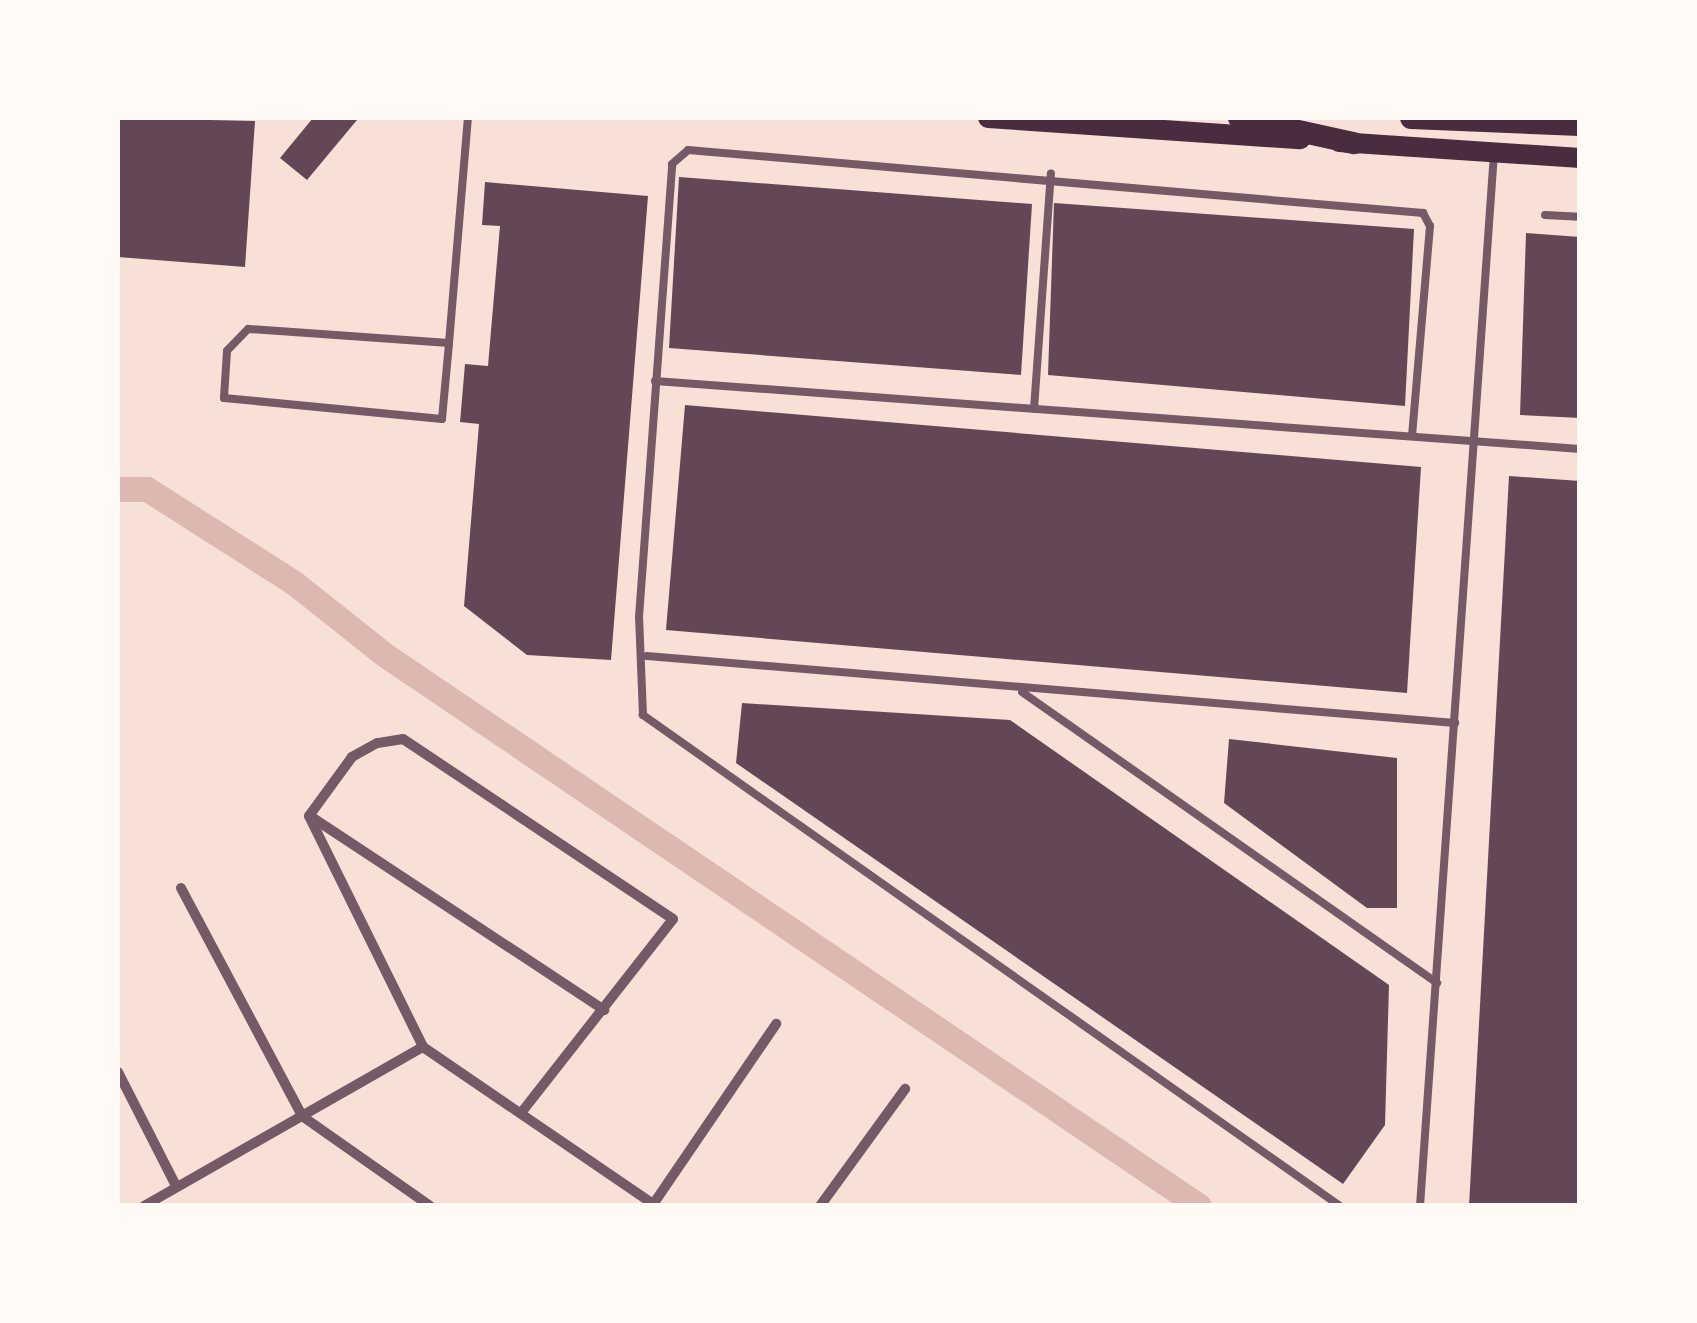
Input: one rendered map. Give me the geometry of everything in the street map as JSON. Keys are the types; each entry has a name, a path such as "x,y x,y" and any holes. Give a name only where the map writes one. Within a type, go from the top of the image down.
{"main road":[{"path":"988,118 1053,119 1580,158"},
{"path":"1240,118 1354,142"},
{"path":"1411,118 1580,125"}],"street":[{"path":"309,816 352,756 403,739 674,919 522,1113"},
{"path":"309,816 604,1010"},
{"path":"309,816 424,1047 655,1204 776,1024"},
{"path":"180,888 302,1116 430,1206"},
{"path":"144,1206 424,1047"},
{"path":"118,1072 176,1186"},
{"path":"820,1206 905,1089"}],"lane":[{"path":"449,343 248,329 227,351 224,398 442,419 449,343 468,118"},
{"path":"1420,1206 1494,152"},
{"path":"1340,1206 643,716 647,656 639,617 655,381 679,154 1051,174 1423,213 1430,226 1412,436"},
{"path":"1034,409 1051,174"},
{"path":"1545,216 1580,217"},
{"path":"655,381 1580,449"},
{"path":"647,656 1018,690 1455,722"},
{"path":"1018,690 1437,984"}],"building":[{"path":"120,118 255,121 245,267 118,257"},
{"path":"313,118 357,120 307,180 280,158"},
{"path":"679,177 1032,204 1021,375 669,348"},
{"path":"485,182 648,196 611,660 527,655 464,606 479,424 460,422 465,364 488,366 500,226 482,225"},
{"path":"1054,203 1414,229 1405,406 1048,375"},
{"path":"1526,233 1580,237 1580,418 1520,415"},
{"path":"685,405 1421,467 1407,693 666,630"},
{"path":"1509,476 1580,481 1580,1206 1469,1206"},
{"path":"742,703 1010,720 1389,985 1385,1125 1343,1184 736,763"},
{"path":"1229,739 1397,758 1397,908 1367,908 1224,803"}],"waterway":[{"path":"118,489 147,489 293,582 385,655 1199,1206"}]}
